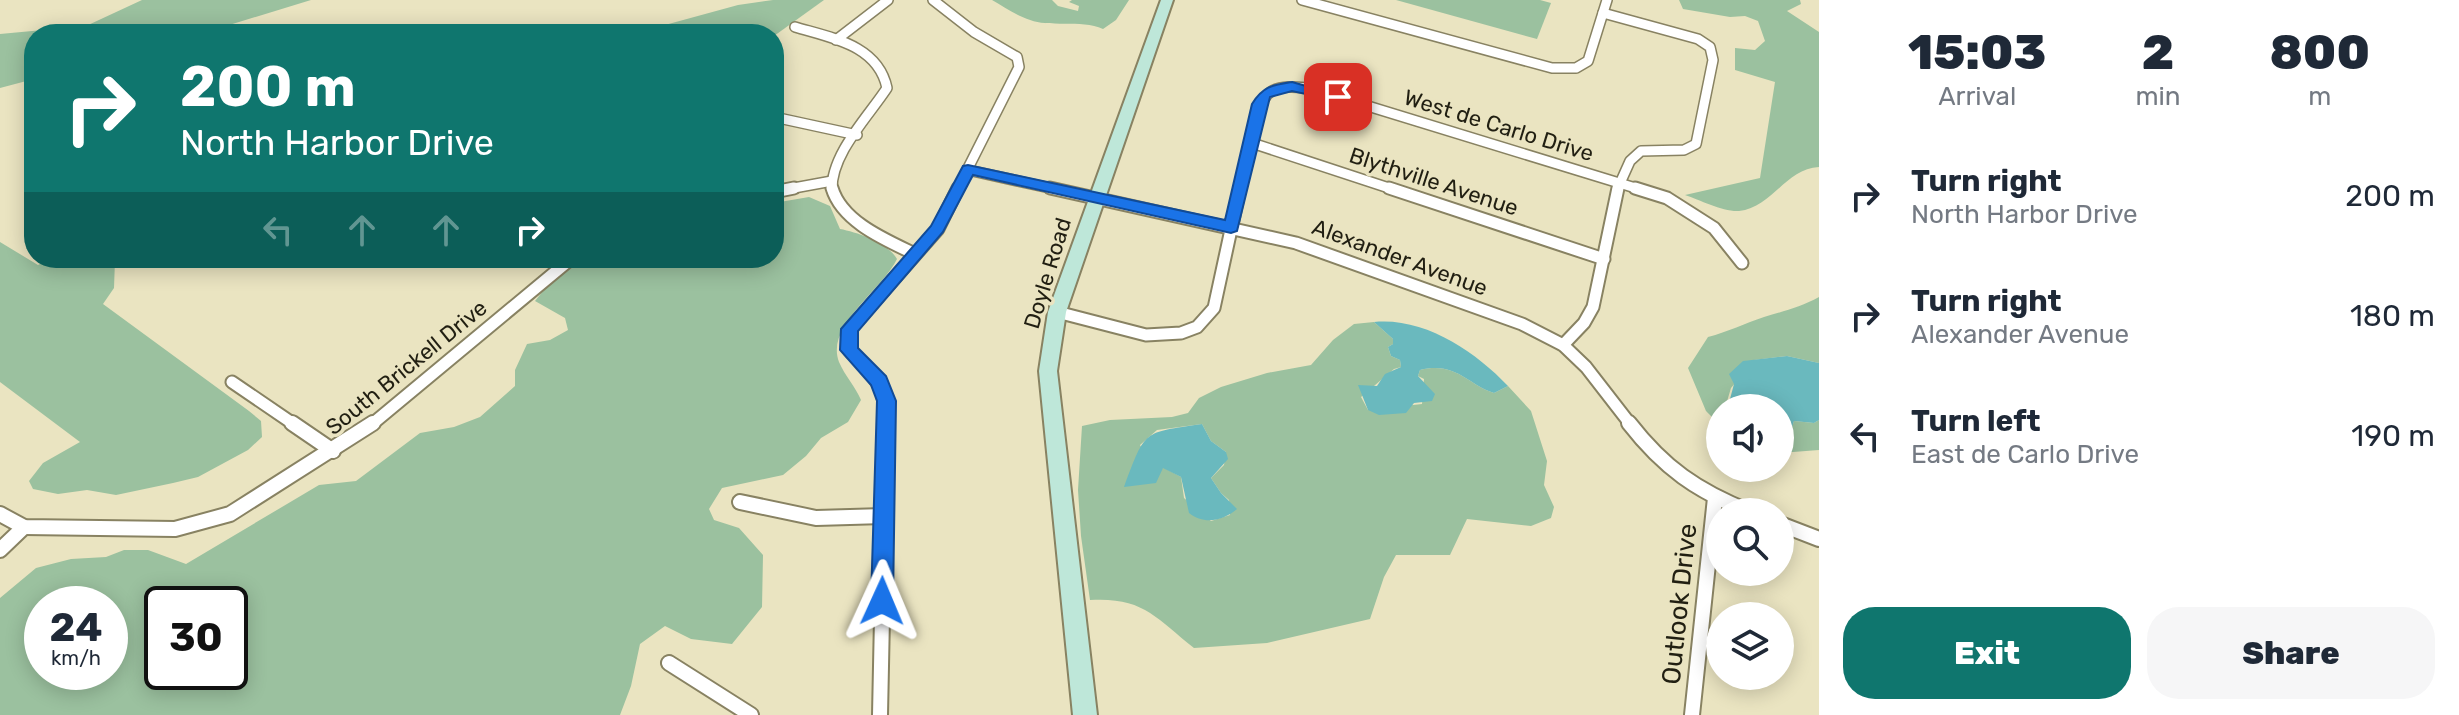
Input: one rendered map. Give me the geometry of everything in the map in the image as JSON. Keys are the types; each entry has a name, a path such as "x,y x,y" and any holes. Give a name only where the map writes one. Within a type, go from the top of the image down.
{"main road":[{"name":"Doyle Road","path":"1085,715 1048,371 1057,312 1167,0"}],"street":[{"path":"836,40 888,0"},
{"path":"880,715 886,401 879,381 849,350 850,329 938,229 1019,67 1017,57 974,32 933,0"},
{"path":"1302,0 1552,68 1576,68 1588,61 1607,0"},
{"path":"1563,345 1593,309 1619,182 1637,153 1656,149 1684,150 1696,144 1713,54 1710,47 1698,39 1603,13"},
{"path":"795,27 836,40 874,58 887,76 887,88 832,181 838,201 858,221 915,254"},
{"name":"West de Carlo Drive","path":"1252,143 1259,104 1265,94 1274,89 1309,88 1667,198 1714,228 1742,263"},
{"path":"784,119 857,135"},
{"path":"1057,312 1142,333 1177,334 1199,326 1214,308 1252,143"},
{"name":"Blythville Avenue","path":"1252,143 1604,259"},
{"name":"Alexander Avenue","path":"968,170 1296,243 1522,324 1563,345 1598,381 1651,451 1672,471 1715,498"},
{"path":"784,190 832,181"},
{"name":"South Brickell Drive","path":"24,527 175,529 230,514 365,430 560,268"},
{"path":"232,382 333,451"},
{"path":"740,502 816,518 884,516"},
{"path":"0,514 24,527 0,550"},
{"path":"1794,529 1819,539"},
{"name":"Outlook Drive","path":"1692,715 1706,583"},
{"path":"669,663 751,715"}],"green space":[{"path":"142,0 311,0 233,24 90,24"},
{"path":"773,0 824,0 784,29 784,24 669,24 738,5"},
{"path":"992,0 1052,0 1058,6 1078,11 1079,6 1069,2 1129,0 1116,20 1103,29 1031,20"},
{"path":"1396,0 1540,0 1551,3 1537,39"},
{"path":"1679,0 1800,0 1801,4 1787,11 1819,32 1819,167 1797,174 1751,208 1726,210 1685,195 1760,178 1775,82 1735,70 1735,48 1755,50 1765,41 1758,21 1745,16 1730,17 1683,9"},
{"path":"24,32 24,82 0,88 0,34"},
{"path":"809,197 830,206 840,229 879,243 897,259 840,335 837,349 839,362 861,400 848,422 821,438 806,456 783,475 722,488 709,509 714,520 739,528 763,555 762,607 732,644 691,639 665,626 640,644 631,686 620,715 0,715 0,598 36,568 71,559 106,557 124,550 148,550 186,564 319,485 356,481 420,433 454,427 480,417 515,386 515,370 527,344 550,340 568,330 565,318 535,301 551,281 569,268 784,268 784,201"},
{"path":"0,242 24,257 24,268 115,268 114,288 103,304 261,421 262,437 248,450 198,477 173,483 116,495 87,490 58,494 33,489 29,481 43,463 80,442 0,382"},
{"path":"1819,297 1819,363 1787,356 1754,360 1729,394 1706,394 1706,411 1688,368 1708,337"},
{"path":"1374,322 1393,339 1393,344 1388,347 1391,356 1400,360 1401,367 1394,369 1361,397 1368,410 1422,404 1424,379 1418,376 1420,370 1452,371 1494,393 1508,386 1531,411 1547,461 1544,485 1554,507 1551,518 1531,526 1467,519 1450,555 1396,555 1384,577 1370,619 1267,643 1194,648 1147,611 1123,602 1090,600 1078,490 1082,426 1110,420 1172,417 1188,413 1199,398 1221,387 1267,373 1311,365 1333,340 1354,324","holes":["1202,424 1211,441 1226,452 1224,465 1211,478 1229,500 1230,515 1211,521 1184,498 1181,477 1163,467 1157,476 1140,445 1157,430"]},
{"path":"1819,420 1819,450 1794,452 1794,421 1814,423"}],"water":[{"path":"1374,322 1411,325 1447,339 1480,361 1508,386 1494,393 1452,371 1420,370 1418,376 1435,394 1432,401 1414,403 1406,413 1379,415 1368,410 1358,385 1377,386 1385,374 1401,367 1400,360 1391,356 1388,347 1393,344 1393,339"},
{"path":"1787,356 1819,363 1819,420 1814,423 1794,421 1794,394 1731,394 1734,384 1729,374 1743,361"},
{"path":"1202,424 1211,441 1226,452 1228,459 1211,478 1237,509 1213,520 1195,517 1189,513 1181,477 1163,468 1156,483 1124,487 1137,454 1149,437 1168,429"}],"route":[{"path":"882,601 886,401 879,381 853,357 848,339 850,329 938,229 968,170 1231,227 1259,104 1265,94 1274,89 1292,87 1309,88 1338,97"}]}
